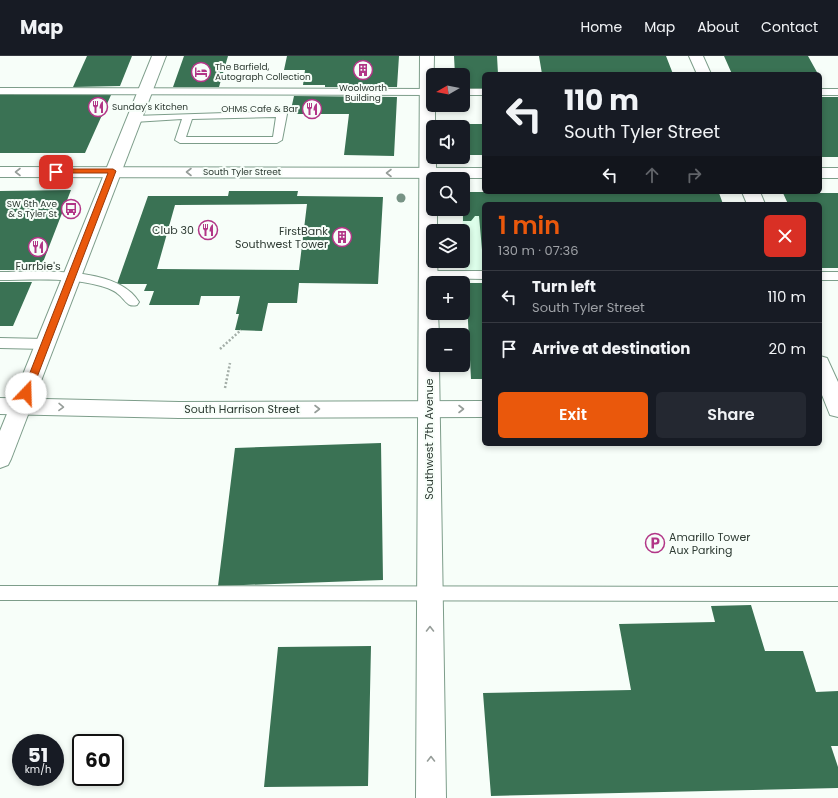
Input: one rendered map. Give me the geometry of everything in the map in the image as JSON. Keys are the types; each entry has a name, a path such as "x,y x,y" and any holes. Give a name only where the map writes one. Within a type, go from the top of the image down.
{"main road":[{"path":"0,460 22,406 44,344 159,56"},
{"name":"Southwest 7th Avenue","path":"427,56 428,68"},
{"path":"696,56 703,72"},
{"name":"Southwest 7th Avenue","path":"428,172 430,112"},
{"name":"South Tyler Street","path":"0,172 113,171 426,173"},
{"name":"South Tyler Street","path":"470,173 482,173"},
{"path":"822,173 838,173"},
{"name":"Southwest 7th Avenue","path":"428,216 431,798"},
{"path":"822,368 838,410 822,411"},
{"name":"South Harrison Street","path":"0,406 179,410 482,409"}],"lane":[{"path":"0,91 426,92"},
{"path":"470,92 482,92"},
{"path":"822,92 838,92"},
{"path":"134,119 188,116 282,114 277,140 180,140 188,116"},
{"path":"428,275 482,275"},
{"path":"0,276 71,276 95,281 121,290 133,302"},
{"path":"822,276 838,276"},
{"path":"0,343 44,344"},
{"path":"0,593 838,594"}],"path":[{"path":"220,349 241,330"},
{"path":"225,388 230,363"}],"shaded area":[{"path":"470,192 482,192 482,194 698,194 527,202 482,202 482,270 465,270 465,268 470,268 470,224 463,224 462,216 470,216"}],"building":[{"path":"87,56 132,56 120,86 73,87"},
{"name":"The Barfield, Autograph Collection","path":"184,56 228,56 219,87 173,87"},
{"name":"Woolworth Building","path":"287,56 399,56 397,87 325,87 325,85 303,85 305,70 284,70"},
{"path":"454,56 497,56 498,72 482,72 482,88 470,88 470,68 455,68"},
{"path":"539,56 666,56 672,72 542,72"},
{"path":"724,56 808,56 817,72 731,72"},
{"path":"0,95 111,95 85,153 0,153"},
{"path":"294,96 397,97 394,156 344,155 349,114 290,114"},
{"path":"822,97 838,97 838,157 822,157"},
{"path":"470,124 482,124 482,155 470,155"},
{"path":"71,190 40,270 0,270 0,191"},
{"name":"FirstBank Southwest Tower","path":"229,191 298,191 297,196 383,197 378,284 299,283 297,303 268,303 262,331 235,330 239,314 236,314 240,296 201,296 199,305 149,305 154,291 144,291 147,284 117,284 148,196 228,196","holes":["307,204 299,270 157,269 175,205"]},
{"path":"470,192 482,192 482,194 719,194 722,202 482,202 482,250 479,216 475,216 471,221 463,221 463,216 470,216"},
{"path":"838,193 838,268 822,268 822,202 787,202 783,194"},
{"path":"0,282 32,282 13,326 0,326"},
{"path":"470,283 482,283 482,379 471,379 470,328 468,328 468,320 470,320"},
{"path":"381,443 383,580 218,586 235,448"},
{"path":"751,605 765,651 803,651 816,692 838,691 838,746 831,746 838,767 838,788 491,796 483,693 631,690 619,624 715,622 711,606"},
{"path":"371,646 368,786 264,787 278,647"}],"place":[{"name":"Woolworth Building","path":"363,70"},
{"name":"The Barfield, Autograph Collection","path":"201,72"},
{"name":"Sunday's Kitchen","path":"98,107"},
{"name":"OHMS Cafe & Bar","path":"312,109"},
{"name":"SW 6th Ave & S Tyler St","path":"71,209"},
{"name":"Club 30","path":"208,230"},
{"name":"FirstBank Southwest Tower","path":"342,237"},
{"name":"Furrbie's","path":"38,247"},
{"name":"Amarillo Tower Aux Parking","path":"655,543"}],"route":[{"path":"26,393 113,171 56,172"}]}
